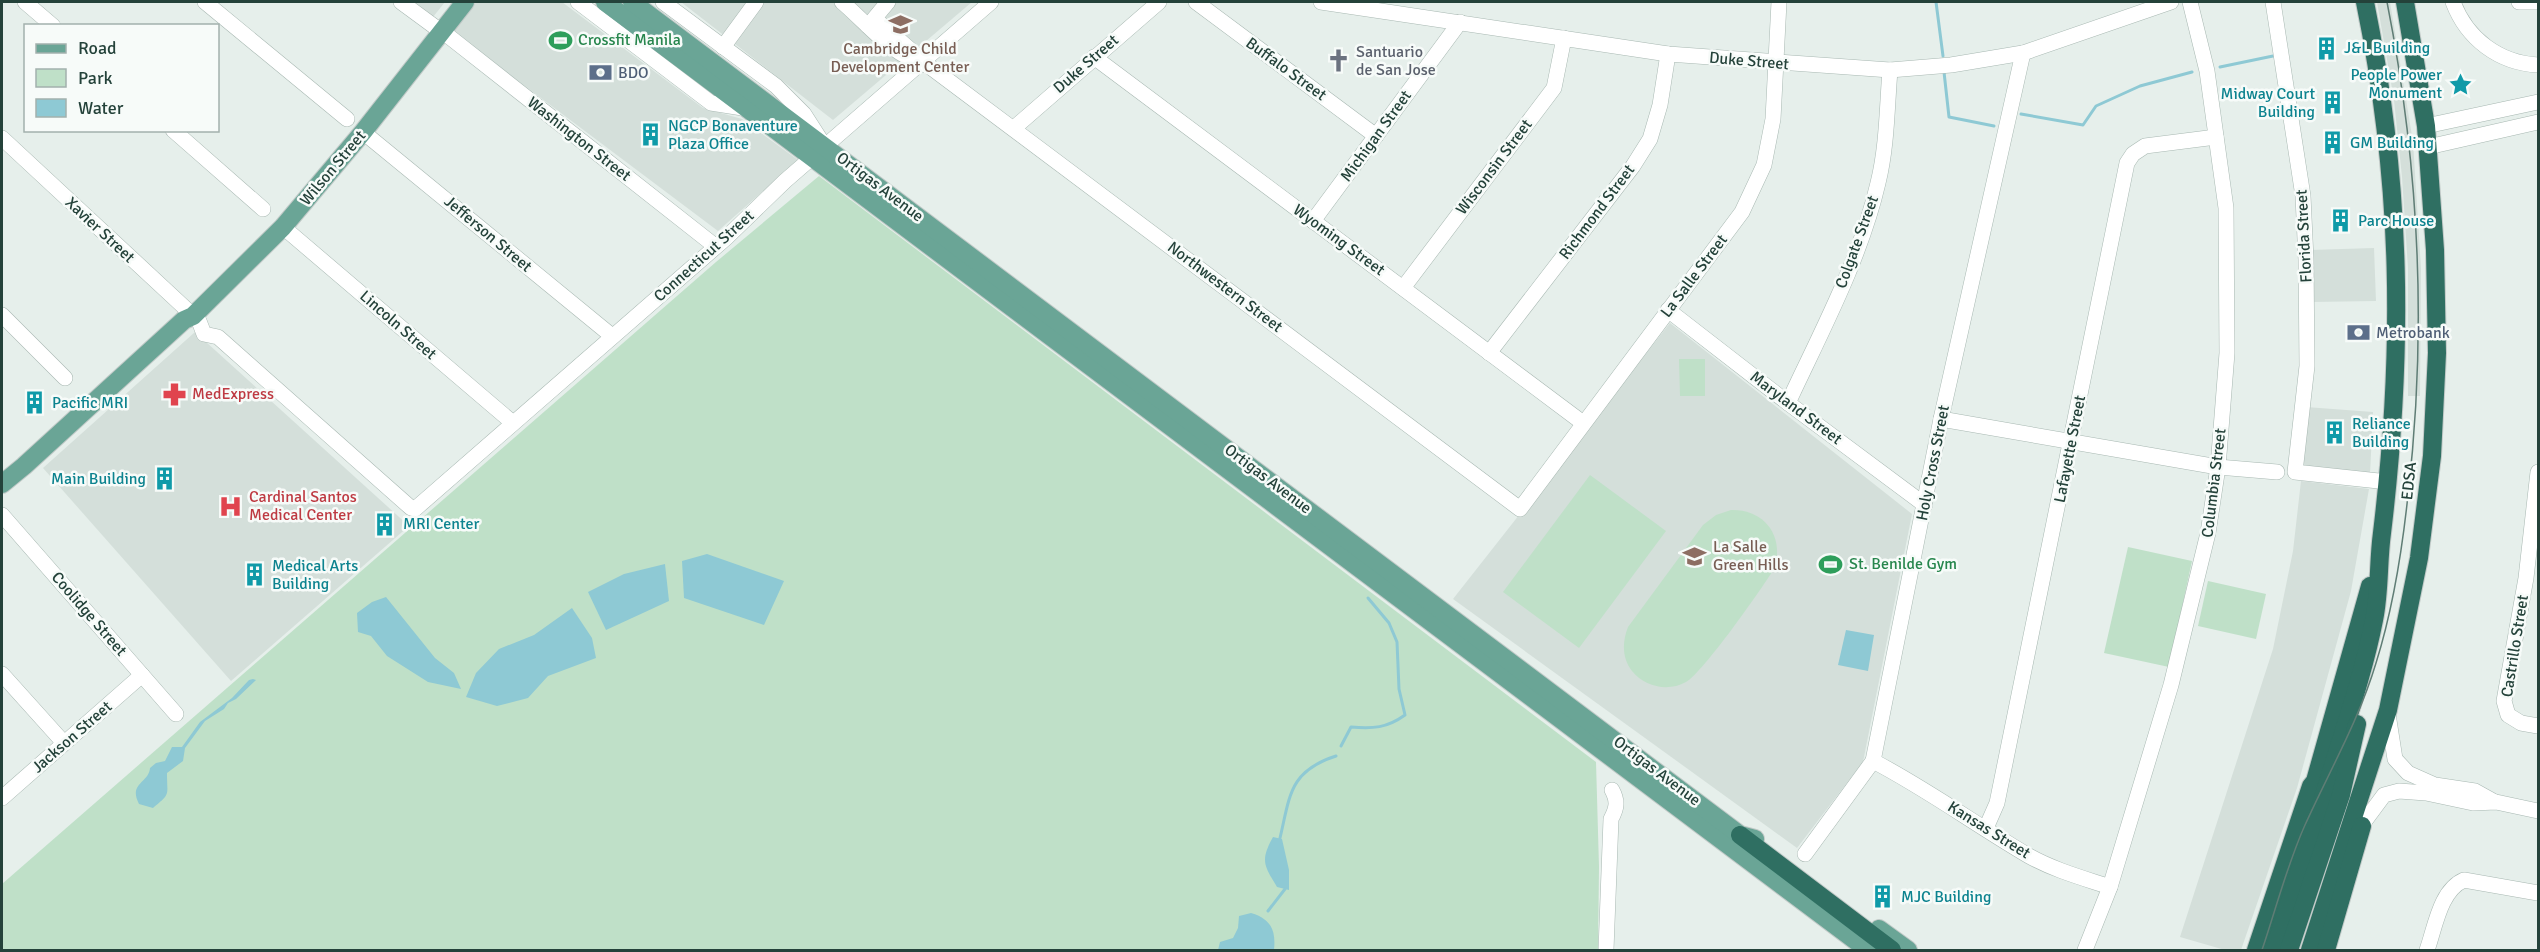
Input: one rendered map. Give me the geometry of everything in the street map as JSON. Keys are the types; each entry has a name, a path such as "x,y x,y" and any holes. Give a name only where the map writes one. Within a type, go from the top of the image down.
{"highway":[{"name":"EDSA","path":"2327,788 2368,676 2367,652 2378,597 2378,559 2388,482 2396,381 2397,257 2386,121 2365,2"},
{"name":"EDSA","path":"2310,951 2388,710 2419,558 2434,415 2437,301 2428,147 2405,2"},
{"path":"2289,951 2378,559"},
{"path":"2326,951 2364,822 2388,710"},
{"path":"2266,951 2311,786 2327,788"},
{"path":"2274,951 2327,788"},
{"path":"1740,835 1892,951"},
{"path":"2256,951 2287,871"}],"main road":[{"name":"Wilson Street","path":"191,317 277,224 446,19 465,2"},
{"name":"Ortigas Avenue","path":"605,2 749,109 820,152 1740,835 1760,840 1908,951"},
{"name":"Ortigas Avenue","path":"632,2 820,152 1868,951"},
{"name":"Wilson Street","path":"2,484 191,317 284,227 363,132 446,19"}],"street":[{"path":"25,2 51,24"},
{"path":"205,2 347,119"},
{"name":"Washington Street","path":"401,2 446,19 715,246"},
{"path":"578,2 711,103 749,109"},
{"path":"663,2 776,86 804,114 820,152"},
{"path":"723,47 756,2"},
{"name":"Northwestern Street","path":"842,2 1014,128 1520,509"},
{"path":"871,23 888,2"},
{"name":"Connecticut Street","path":"415,508 991,2"},
{"name":"Duke Street","path":"1014,128 1159,2"},
{"name":"Buffalo Street","path":"1196,2 1376,136"},
{"name":"Duke Street","path":"1321,2 1668,54 1890,70 1951,65 2023,53 2171,2"},
{"name":"Columbia Street","path":"2085,951 2110,887 2171,684 2192,607 2208,533 2218,467 2227,353 2226,208 2207,71 2190,2"},
{"name":"Florida Street","path":"2273,2 2303,196 2306,260 2307,366 2295,472 2388,482"},
{"path":"2453,2 2470,31 2491,52 2517,62 2538,65"},
{"path":"2519,2 2538,2"},
{"name":"La Salle Street","path":"1520,509 1742,212 1764,165 1773,119 1780,3"},
{"name":"Michigan Street","path":"1313,221 1460,22"},
{"name":"Wisconsin Street","path":"1403,288 1554,88 1564,38"},
{"name":"Holy Cross Street","path":"1805,854 1873,760 1941,419 2023,53"},
{"name":"Richmond Street","path":"1489,353 1633,166 1650,139 1660,105 1668,54"},
{"name":"Wyoming Street","path":"1094,57 1583,423"},
{"name":"Colgate Street","path":"1788,403 1836,301 1866,226 1878,182 1890,70"},
{"path":"2426,126 2538,102"},
{"path":"2428,147 2538,122"},
{"path":"175,132 263,209"},
{"name":"Jefferson Street","path":"363,132 612,336"},
{"name":"Lafayette Street","path":"1986,828 1997,803 2127,164 2133,154 2145,146 2216,137"},
{"name":"Xavier Street","path":"2,138 191,317 204,334 218,337 411,508 415,508"},
{"name":"Lincoln Street","path":"284,227 513,423"},
{"name":"Maryland Street","path":"1668,310 1924,505"},
{"path":"2,315 65,378"},
{"path":"1941,419 2218,467 2277,472"},
{"name":"Castrillo Street","path":"2538,472 2526,579 2504,701 2508,715 2521,723 2538,726"},
{"name":"Coolidge Street","path":"2,515 176,714"},
{"path":"2,674 64,743"},
{"name":"Jackson Street","path":"2,798 142,675"},
{"path":"2388,710 2394,759 2408,773 2435,785 2475,792 2496,802 2538,811"},
{"name":"Kansas Street","path":"1873,760 1917,784 2041,862 2110,887"},
{"path":"1607,950 1611,819 1607,810 1607,797 1623,766"},
{"path":"2364,822 2384,795 2399,791 2426,793 2473,803 2496,802"},
{"path":"2427,951 2447,894 2455,884 2464,880 2538,893"}],"shaded area":[{"path":"414,2 445,2 433,17"},
{"path":"476,2 562,2 703,108 742,119 798,160 718,231 453,32"},
{"path":"681,2 972,2 833,120"},
{"path":"2377,2 2390,2 2413,142 2421,268 2420,396 2408,396 2408,268 2402,177 2394,100"},
{"path":"2374,248 2376,301 2312,302 2310,250"},
{"name":"La Salle Green Hills","path":"1670,323 1912,514 1863,762 1797,848 1453,599"},
{"name":"Cardinal Santos Medical Center","path":"195,332 409,526 231,681 43,468"},
{"name":"Reliance Building","path":"2306,407 2373,412 2370,474 2302,469"},
{"path":"2301,481 2369,489 2351,591 2297,788 2241,950 2225,950 2180,937 2273,649 2293,551"}],"green space":[{"path":"819,176 1596,762 1599,867 1598,950 2,950 2,884 716,262"},
{"path":"1679,359 1705,359 1705,396 1680,396"},
{"path":"1590,475 1666,531 1579,648 1503,592"},
{"path":"1731,510 1754,514 1769,527 1777,546 1774,569 1732,630 1686,682 1664,687 1643,681 1632,671 1626,661 1624,644 1628,627 1703,525 1716,515"},
{"path":"2128,547 2192,561 2169,667 2104,653"},
{"path":"2208,581 2266,594 2256,639 2198,626"}],"water":[{"path":"707,554 784,581 764,625 684,598 682,561"},
{"path":"665,564 669,601 606,630 588,592 624,574"},
{"path":"386,597 435,658 454,673 461,689 428,682 387,656 371,636 358,632 357,613 372,602"},
{"path":"572,608 592,638 596,658 548,676 528,698 497,706 466,697 476,673 499,649 534,635"},
{"path":"1846,630 1874,635 1868,671 1838,665"},
{"path":"253,679 256,680 236,699 205,721 185,748 183,761 167,773 167,794 163,800 153,808 139,804 136,797 137,787 149,773 150,768 156,763 165,761 172,747 182,747 200,722"},
{"path":"1273,837 1282,839 1289,870 1289,890 1277,887 1265,863 1266,852"},
{"path":"1251,913 1263,918 1271,926 1274,950 1218,950 1220,942 1233,938 1238,928 1239,916"}],"waterway":[{"path":"1936,2 1943,56"},
{"path":"2220,67 2273,56"},
{"path":"1944,72 1949,117 1994,126"},
{"path":"2021,114 2083,125 2096,106 2140,86 2192,72"},
{"path":"1341,746 1351,727 1380,727 1405,715 1399,689 1397,642 1389,623 1368,598"},
{"path":"1280,838 1286,810 1300,777 1309,769 1336,756"},
{"path":"1268,911 1285,889"}],"tram line":[{"path":"2262,950 2299,840 2369,684 2387,622 2403,538 2414,433 2417,372 2417,248 2406,124 2387,2"}],"place":[{"name":"Cambridge Child Development Center","path":"900,24"},
{"name":"Crossfit Manila","path":"560,40"},
{"name":"J&L Building","path":"2326,48"},
{"name":"Santuario de San Jose","path":"1338,61"},
{"name":"BDO","path":"600,73"},
{"name":"People Power Monument","path":"2460,84"},
{"name":"Midway Court Building","path":"2333,103"},
{"name":"NGCP Bonaventure Plaza Office","path":"650,135"},
{"name":"GM Building","path":"2332,143"},
{"name":"Parc House","path":"2340,221"},
{"name":"Metrobank","path":"2358,333"},
{"name":"MedExpress","path":"174,394"},
{"name":"Pacific MRI","path":"34,403"},
{"name":"Reliance Building","path":"2334,433"},
{"name":"Main Building","path":"164,479"},
{"name":"Cardinal Santos Medical Center","path":"231,506"},
{"name":"MRI Center","path":"385,524"},
{"name":"La Salle Green Hills","path":"1695,556"},
{"name":"St. Benilde Gym","path":"1831,564"},
{"name":"Medical Arts Building","path":"254,575"},
{"name":"MJC Building","path":"1883,897"}]}
